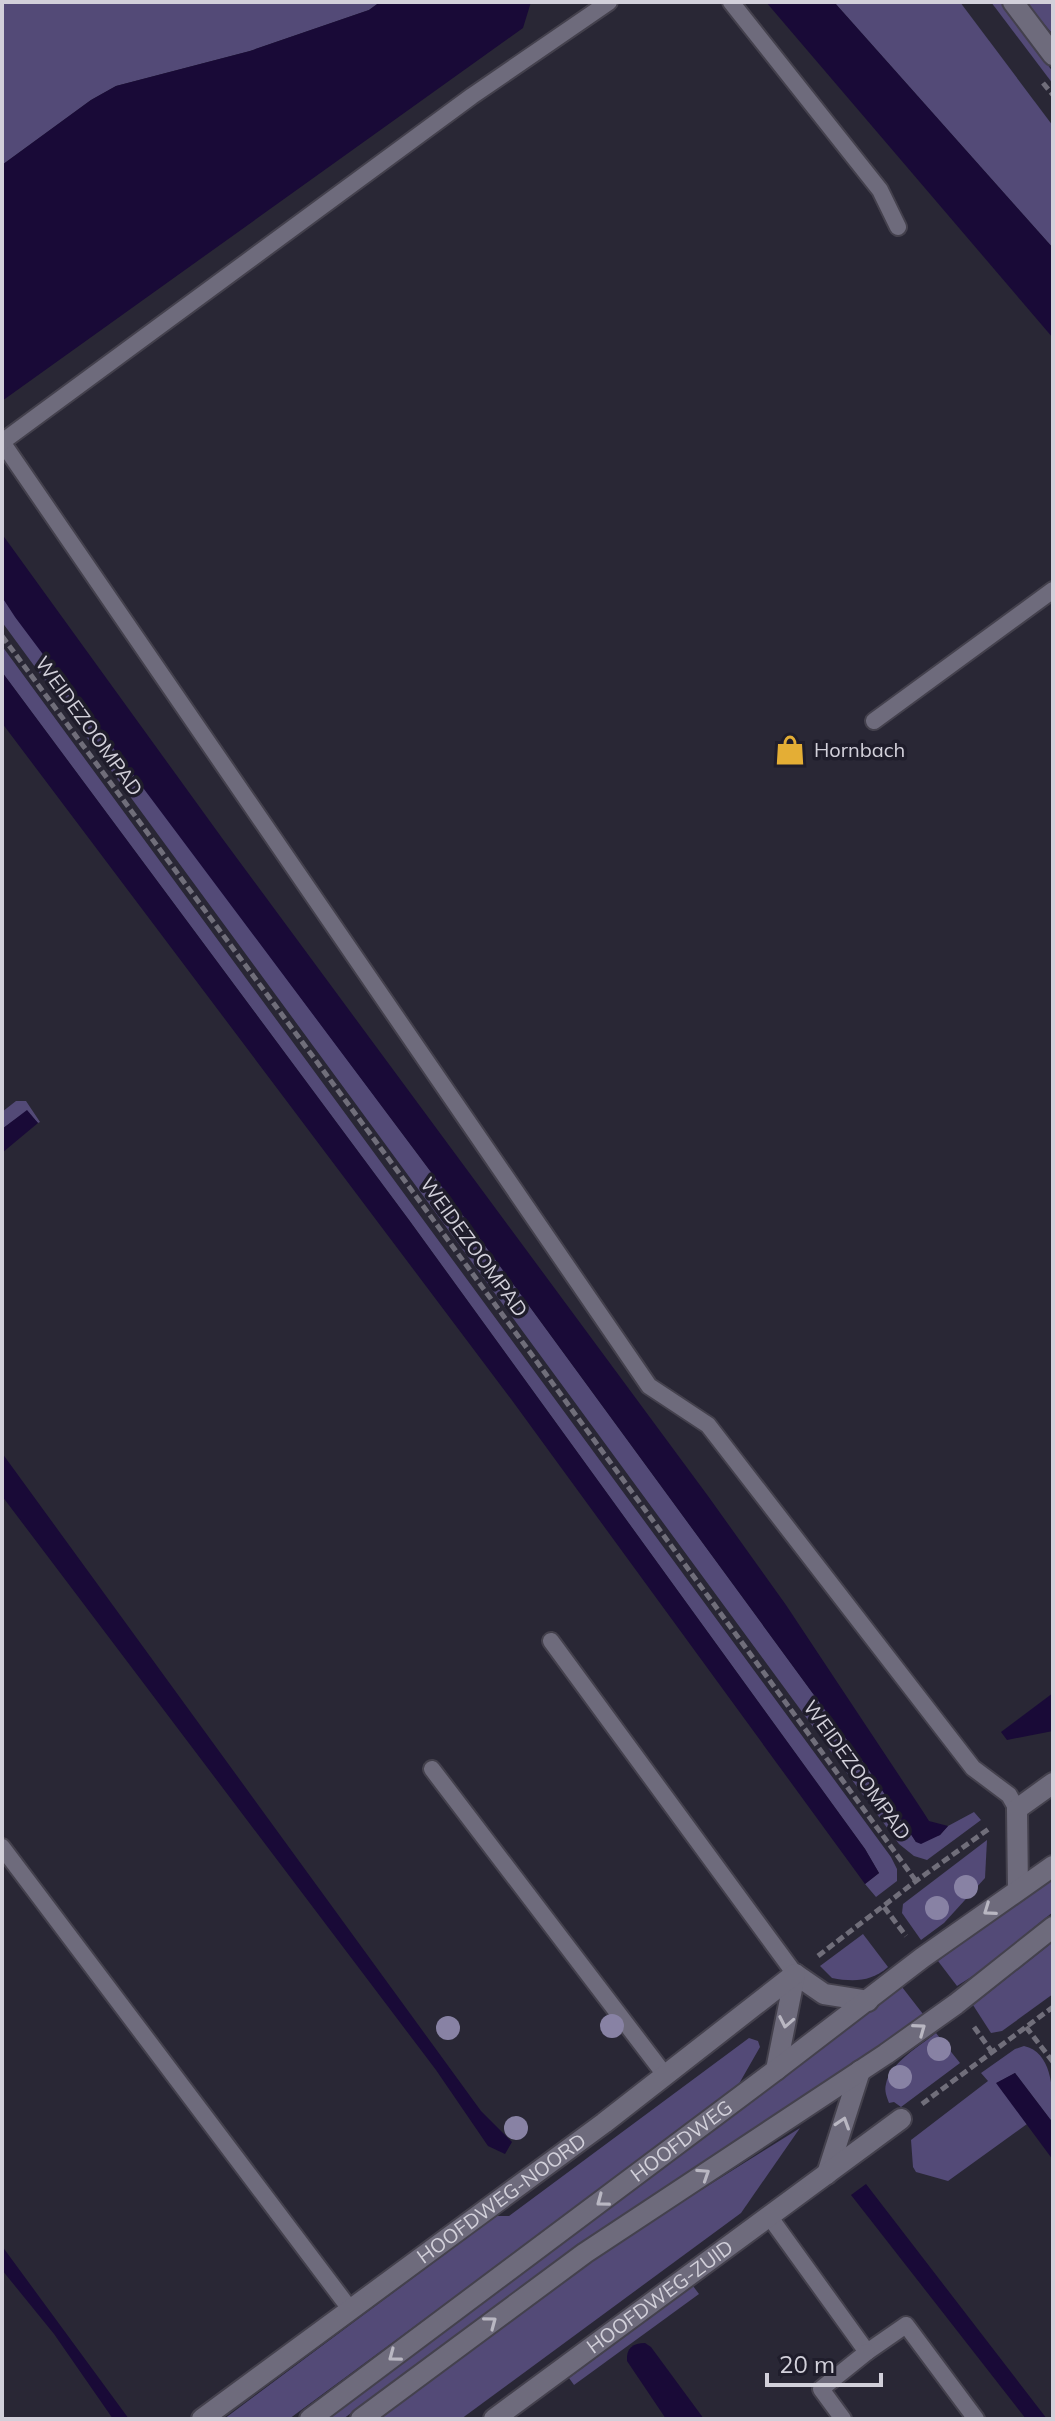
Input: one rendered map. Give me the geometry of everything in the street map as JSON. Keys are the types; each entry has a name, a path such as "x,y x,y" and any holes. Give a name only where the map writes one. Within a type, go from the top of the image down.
{"main road":[{"path":"1013,2 1053,55"},
{"path":"1018,1890 1017,1809 1053,1783"},
{"name":"HOOFDWEG","path":"310,2419 931,1951 1053,1866"},
{"name":"HOOFDWEG","path":"361,2419 585,2253 956,2004 1053,1927"},
{"path":"776,2070 795,1974 824,1994 868,2001"},
{"name":"HOOFDWEG-NOORD","path":"202,2419 604,2123 795,1974"},
{"path":"827,2174 860,2071"},
{"name":"HOOFDWEG-ZUID","path":"494,2419 901,2119"}],"lane":[{"path":"609,2 472,96 2,442 649,1386 708,1425 973,1768 1009,1795 1017,1809"},
{"path":"731,2 880,190 898,227"},
{"path":"874,721 1053,590"},
{"path":"551,1641 795,1974"},
{"path":"432,1769 665,2075"},
{"path":"2,1847 350,2309"},
{"path":"769,2216 867,2352"},
{"path":"843,2419 821,2389 906,2325 976,2419"}],"path":[{"name":"WEIDEZOOMPAD","path":"2,636 418,1198 916,1881"},
{"path":"795,1974 916,1881 1017,1809"},
{"path":"901,2119 1053,2007"},
{"path":"1026,2027 1053,2062"}],"shaded area":[{"path":"2,2 380,2 369,10 250,51 116,86 91,100 2,165"},
{"path":"380,2 531,2 523,28 2,401 2,165 91,100 116,86 250,51 369,10"},
{"path":"766,2 834,2 1053,248 1053,338"},
{"path":"834,2 960,2 1053,126 1053,248"},
{"path":"991,2 1001,2 1053,72 1053,84"},
{"path":"1026,2 1053,2 1053,34 1050,31"},
{"path":"2,534 222,838 708,1496 786,1605 929,1821 948,1826 940,1835 921,1844 916,1842 869,1770 434,1176 15,617 2,597"},
{"path":"2,597 434,1176 869,1770 916,1842 940,1835 948,1826 974,1812 981,1820 927,1860 914,1856 899,1844 2,622"},
{"path":"2,646 891,1857 897,1869 897,1881 876,1897 865,1884 879,1873 865,1849 409,1220 2,672"},
{"path":"2,672 409,1220 865,1849 879,1873 865,1884 511,1399 2,723"},
{"path":"16,1101 26,1101 40,1122 27,1111 2,1129 2,1112"},
{"path":"27,1110 38,1123 2,1153 2,1129"},
{"path":"2,1453 481,2111 512,2142 505,2154 488,2146 436,2070 2,1496"},
{"path":"1053,1693 1053,1731 1007,1740 1001,1732"},
{"path":"987,1840 985,1878 944,1923 921,1940 902,1913 903,1904"},
{"path":"1053,1877 1053,1912 957,1986 938,1961"},
{"path":"863,1934 888,1967 862,1980 832,1978 820,1966"},
{"path":"1053,1942 1053,1994 1002,2031 991,2033 973,2005"},
{"path":"902,1987 923,2014 797,2105 556,2262 343,2419 323,2419 780,2080"},
{"path":"936,2033 960,2063 901,2107 894,2102 889,2103 885,2087 893,2069"},
{"path":"749,2038 758,2041 760,2047 736,2089 289,2419 224,2419 496,2216 509,2216"},
{"path":"1024,2046 1042,2057 1047,2067 1052,2089 1053,2123 1015,2073 997,2083 1027,2124 948,2181 916,2172 911,2140 988,2081 981,2073"},
{"path":"1015,2073 1053,2123 1053,2160 996,2083"},
{"path":"800,2128 741,2213 461,2419 376,2419 570,2276"},
{"path":"866,2184 1047,2419 1026,2419 851,2195"},
{"path":"2,2246 129,2419 113,2419 54,2334 2,2270"},
{"path":"693,2286 699,2294 574,2385 569,2378"},
{"path":"645,2343 704,2419 666,2419 627,2361 631,2347"}],"place":[{"name":"Hornbach","path":"790,750"}]}
